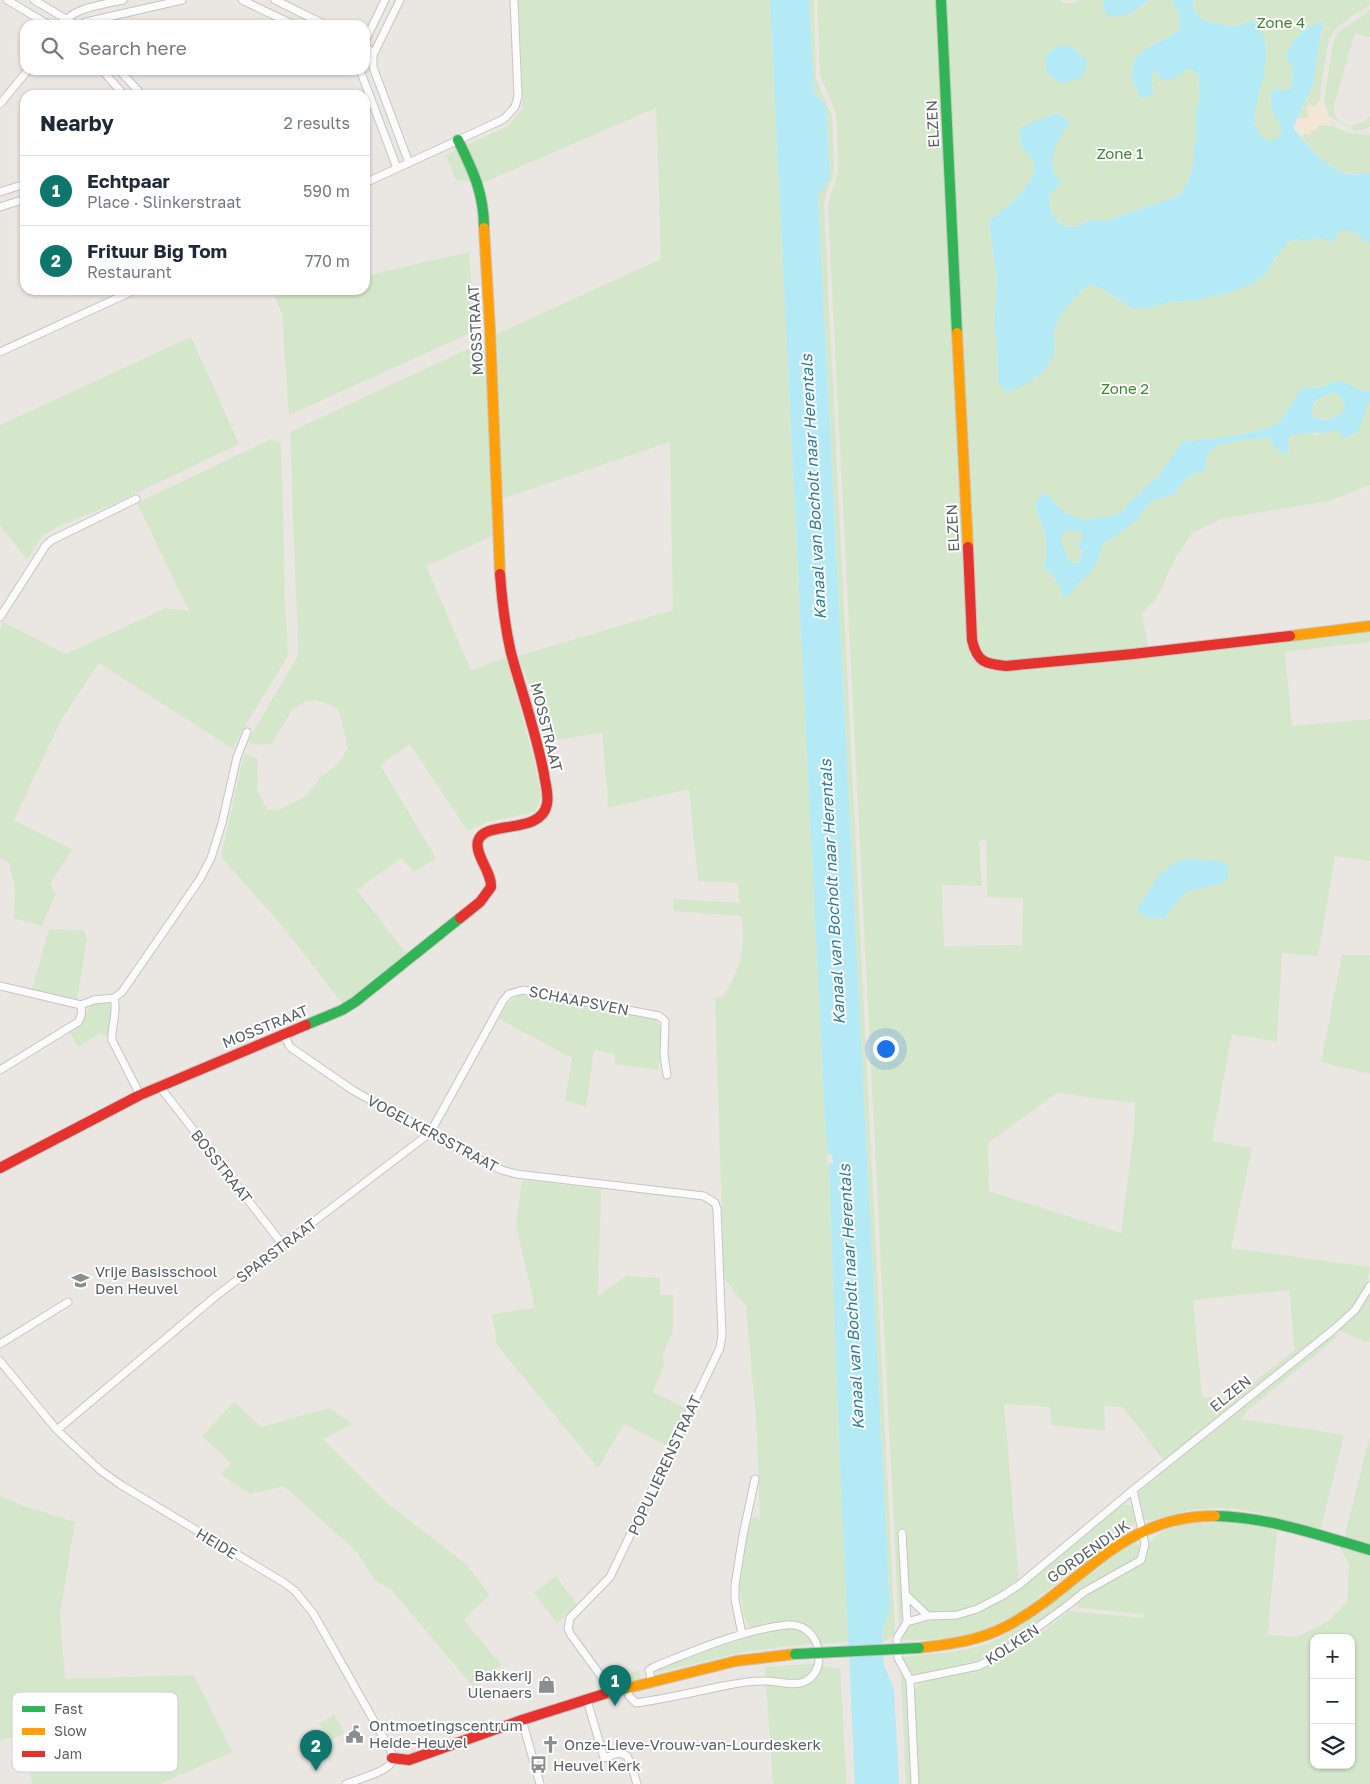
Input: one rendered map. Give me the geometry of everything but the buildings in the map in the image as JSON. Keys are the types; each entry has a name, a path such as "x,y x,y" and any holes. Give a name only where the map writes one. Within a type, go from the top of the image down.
{"street":[{"path":"7,0 41,20"},
{"path":"34,0 61,20"},
{"path":"67,20 80,11 123,0"},
{"path":"95,20 182,0"},
{"path":"242,0 284,20"},
{"path":"275,0 316,20"},
{"path":"370,31 385,0"},
{"path":"370,53 400,0"},
{"path":"370,181 504,119 513,111 518,96 514,0"},
{"name":"ELZEN","path":"941,0 974,652 985,663 1006,666 1133,654 1370,626"},
{"path":"370,58 409,163"},
{"path":"0,104 24,75"},
{"path":"106,75 120,90"},
{"path":"124,75 137,90"},
{"path":"362,75 368,90"},
{"path":"370,96 397,168"},
{"name":"MOSSTRAAT","path":"0,1168 140,1095 342,1010 355,1002 478,904 490,890 492,883 490,874 478,850 477,842 480,837 494,830 536,820 544,813 547,806 538,737 511,648 505,618 499,543 491,334 482,199 475,176 458,140"},
{"path":"0,192 20,186"},
{"path":"0,207 20,201"},
{"path":"0,352 124,295"},
{"path":"0,617 46,544 136,499"},
{"path":"0,986 81,1005 94,1000 114,998 122,992 207,867 222,823 236,757 247,732"},
{"name":"SCHAAPSVEN","path":"430,1133 503,1001 509,994 514,992 524,990 659,1016 665,1021 664,1055 667,1075"},
{"path":"114,998 116,1008 111,1031 112,1040 140,1095"},
{"path":"0,1070 78,1022 81,1019 81,1005"},
{"name":"VOGELKERSSTRAAT","path":"284,1035 290,1047 354,1091 489,1165 516,1174 704,1196 715,1203 717,1209"},
{"name":"BOSSTRAAT","path":"160,1087 283,1245"},
{"name":"SPARSTRAAT","path":"56,1430 216,1296 430,1133"},
{"name":"POPULIERENSTRAAT","path":"608,1693 601,1676 571,1636 568,1623 574,1614 610,1577 720,1348 722,1334 717,1209"},
{"name":"ELZEN","path":"906,1622 928,1616 956,1615 977,1609 1002,1596 1026,1579 1350,1315 1361,1302 1370,1286"},
{"path":"0,1344 68,1302"},
{"name":"HEIDE","path":"0,1361 56,1430 100,1470 121,1485 295,1591 313,1613 391,1750 392,1758"},
{"path":"742,1634 735,1600 735,1585 755,1479"},
{"path":"1133,1490 1143,1531"},
{"name":"GORDENDIJK","path":"392,1758 409,1760 522,1720 608,1693 736,1661 795,1654 920,1648 961,1644 993,1633 1020,1619 1118,1544 1143,1531 1180,1519 1224,1515 1250,1517 1370,1550"},
{"name":"KOLKEN","path":"910,1680 978,1666 997,1656 1068,1606 1084,1592 1141,1560 1145,1544 1143,1531"},
{"path":"902,1533 906,1622 898,1638 898,1658 910,1680 915,1784"},
{"path":"906,1595 928,1616"},
{"path":"627,1689 629,1696 636,1703 745,1682 765,1680 799,1684 812,1677 816,1670 819,1652 815,1638 800,1627 788,1625 761,1629 718,1640 656,1666 649,1670 652,1682"},
{"path":"587,1700 604,1758 619,1753 627,1756 637,1784"},
{"path":"522,1720 540,1784"},
{"path":"346,1784 382,1770 389,1765 392,1758"}],"green space":[{"path":"519,0 770,0 825,1122 827,1160 829,1164 838,1418 849,1642 799,1645 742,1652 656,1673 661,1666 717,1643 754,1634 744,1617 739,1584 748,1520 754,1517 760,1518 757,1432 746,1306 724,1278 715,997 723,997 738,968 741,958 743,928 741,916 674,911 673,899 740,903 737,883 698,881 689,789 607,808 608,798 602,733 546,741 532,691 518,656 673,610 670,442 501,499 497,334 661,259 656,108 482,183 456,180 446,155 508,126 523,108"},
{"path":"809,0 814,0 816,79 832,116 834,170 824,205 895,1632 888,1640 882,1641 890,1608 818,195 830,178 826,105 814,93"},
{"path":"817,0 937,0 970,656 986,670 1000,671 1370,631 1370,642 1285,652 1292,726 1370,719 1370,861 1335,856 1318,956 1282,953 1277,1042 1232,1034 1212,1141 1252,1148 1231,1248 1370,1267 1365,1286 1348,1314 1164,1461 1123,1407 1104,1406 1105,1431 1051,1425 1050,1407 1004,1404 1019,1580 977,1603 961,1609 945,1612 930,1611 918,1604 909,1590 906,1571 905,1532 898,1531 903,1596 899,1628 828,207 838,173 837,121 835,110 820,75","holes":["986,839 987,897 1023,898 1022,945 944,946 942,885 982,886 979,841","1057,1093 1135,1103 1134,1131 1121,1233 989,1191 988,1143","1289,1290 1295,1350 1232,1399 1202,1397 1193,1300"]},
{"name":"Zone 1","path":"945,0 1059,0 1065,3 1075,3 1080,0 1104,0 1118,16 1143,6 1150,0 1171,0 1178,11 1180,28 1135,59 1131,78 1141,98 1154,88 1151,82 1152,71 1159,75 1190,68 1198,74 1200,95 1196,113 1192,172 1181,194 1167,200 1105,221 1090,220 1077,227 1063,226 1054,218 1049,204 1053,172 1053,149 1057,139 1070,122 1021,146 1029,155 1034,165 1031,181 1018,197 989,221 997,282 994,326 997,344 998,382 1035,380 1052,359 1055,328 1062,314 1073,300 1090,285 1103,289 1133,309 1148,308 1171,302 1197,300 1228,293 1265,275 1288,241 1299,238 1304,242 1317,238 1331,242 1340,230 1355,232 1365,242 1370,243 1370,392 1360,391 1347,383 1336,381 1319,388 1310,387 1299,391 1282,420 1273,427 1240,435 1182,442 1158,477 1129,502 1117,516 1085,520 1076,518 1061,510 1048,495 1042,494 1036,503 1046,537 1044,567 1056,580 1063,597 1088,574 1097,559 1102,544 1137,520 1151,501 1173,495 1190,475 1204,470 1207,455 1217,445 1269,438 1274,446 1289,452 1288,440 1290,435 1305,432 1317,435 1338,430 1370,402 1370,485 1329,501 1221,519 1192,533 1177,555 1156,599 1142,613 1148,647 1004,662 988,661 979,654"},
{"name":"Zone 4","path":"1194,0 1370,0 1369,6 1336,28 1329,40 1320,100 1318,104 1309,105 1309,117 1298,119 1313,79 1323,30 1286,56 1293,70 1290,90 1272,89 1282,131 1276,140 1265,140 1258,131 1254,120 1257,99 1252,20 1234,27 1203,20 1193,10"},
{"path":"1370,9 1370,37 1355,33 1334,105 1337,118 1348,125 1347,127 1329,116 1324,100 1333,43 1338,32"},
{"path":"1370,116 1370,127 1358,131 1351,129 1351,125 1362,123"},
{"path":"1319,125 1333,126 1348,133 1368,135 1370,133 1370,172 1356,174 1343,172 1320,158 1301,137 1305,133 1309,135 1308,131 1314,130"},
{"path":"469,252 475,331 289,415 282,314 274,295 370,295 370,275"},
{"path":"191,337 239,444 116,503 61,525 43,535 27,560 0,525 0,425"},
{"path":"487,340 492,536 426,566 471,671 506,657 534,761 541,797 535,812 487,822 468,831 410,744 380,765 436,858 414,872 401,858 357,890 408,956 349,1002 341,1002 284,928 221,857 244,754 258,759 257,790 267,809 278,810 306,796 320,778 338,764 348,748 339,711 329,704 315,700 305,702 292,710 271,744 248,743 297,657 290,432"},
{"path":"1328,393 1341,396 1344,404 1343,414 1328,419 1316,418 1312,413 1313,406 1319,398"},
{"path":"271,439 281,443 288,656 243,729 233,749 99,663 61,720 14,820 72,849 50,884 56,893 42,926 14,918 15,887 9,863 0,858 0,631 3,622 66,654 166,608 189,611 137,503"},
{"path":"1073,530 1083,533 1079,563 1069,562 1061,539 1063,532"},
{"path":"49,929 83,930 87,938 77,1000 32,989"},
{"path":"1342,955 1370,955 1370,1074 1321,1062"},
{"path":"521,995 655,1019 661,1037 658,1070 615,1064 615,1054 594,1050 586,1107 565,1100 572,1058 499,1019 508,1004"},
{"path":"108,1001 112,1005 107,1037 100,1033 78,1047 70,1032 83,1023 90,1004"},
{"path":"522,1180 601,1189 598,1296 626,1276 660,1278 660,1295 673,1295 673,1331 663,1354 664,1366 652,1392 686,1408 668,1446 624,1424 598,1468 497,1345 492,1314 535,1308 516,1225"},
{"path":"1370,1295 1370,1342 1339,1330 1358,1313"},
{"path":"1333,1335 1337,1337 1248,1410 1241,1419 1344,1435 1320,1532 1259,1513 1224,1508 1186,1511 1150,1521 1143,1519 1138,1494 1142,1489"},
{"path":"234,1402 261,1427 330,1408 352,1424 323,1439 387,1503 466,1564 490,1595 464,1620 501,1665 474,1688 390,1588 376,1582 358,1553 284,1486 250,1494 221,1475 231,1463 202,1436"},
{"path":"1370,1435 1370,1546 1344,1539"},
{"path":"0,1496 24,1506 75,1522 60,1615 65,1679 194,1675 232,1752 160,1784 32,1784 30,1772 178,1772 178,1692 12,1692 12,1737 0,1740"},
{"path":"1121,1505 1134,1507 1137,1520 1129,1530 1011,1616 993,1626 955,1637 929,1640 902,1640 908,1628 916,1623 974,1613 1013,1593"},
{"path":"1195,1523 1239,1523 1277,1530 1268,1635 1296,1637 1327,1622 1347,1602 1349,1565 1339,1546 1370,1554 1370,1784 918,1784 914,1691 920,1683 980,1668 1002,1657 1049,1627 1069,1611 1143,1618 1144,1614 1081,1608 1074,1603 1106,1580 1144,1562 1152,1540 1158,1534 1175,1527"},
{"path":"1135,1541 1142,1548 1140,1558 1117,1569 1084,1590 1000,1653 978,1664 917,1676 907,1665 903,1657 963,1650 995,1640 1037,1614"},
{"path":"556,1576 577,1605 557,1623 534,1593"},
{"path":"812,1664 840,1669 847,1784 773,1784 765,1667"},
{"path":"639,1670 640,1679 612,1685 608,1681"},
{"path":"901,1670 908,1693 910,1757 913,1784 906,1784"},
{"path":"334,1715 344,1733 329,1741 319,1723"}],"sand":[{"path":"1320,100 1327,120 1331,125 1319,125 1316,131 1309,131 1311,133 1309,135 1305,133 1301,137 1298,133 1301,133 1303,129 1296,122 1298,119 1309,117 1306,109 1309,104 1312,106 1318,104"}],"water":[{"name":"Kanaal van Bocholt naar Herentals","path":"770,0 809,0 814,93 826,105 830,178 818,196 890,1608 882,1635 884,1665 894,1689 899,1784 855,1784 838,1418 829,1164 833,1163 832,1154 828,1154 825,1122"},
{"path":"1104,0 1150,0 1130,14 1110,17 1103,9"},
{"path":"1171,0 1194,0 1193,10 1203,20 1234,27 1252,20 1260,29 1266,49 1266,60 1254,118 1257,128 1265,140 1276,140 1282,131 1273,111 1271,96 1272,89 1290,90 1293,70 1286,56 1300,34 1323,21 1313,84 1293,128 1317,155 1336,169 1358,174 1370,172 1370,243 1365,242 1355,232 1340,230 1332,242 1317,238 1304,242 1299,238 1288,242 1275,258 1265,275 1249,285 1228,293 1197,300 1171,302 1148,308 1133,309 1103,289 1090,285 1073,299 1059,319 1054,333 1054,352 1047,367 1028,383 1006,392 998,382 997,344 994,326 997,282 989,221 1018,196 1031,180 1034,172 1033,161 1021,144 1019,128 1057,113 1070,122 1058,139 1054,150 1053,172 1062,183 1050,194 1049,204 1054,218 1063,226 1077,227 1090,220 1105,221 1181,194 1192,172 1196,113 1200,95 1198,74 1190,68 1173,79 1162,81 1159,75 1152,71 1152,96 1141,98 1131,78 1134,60 1144,50 1168,38 1180,28 1178,11"},
{"path":"1056,46 1071,46 1087,60 1085,71 1081,78 1061,84 1047,73 1045,57"},
{"path":"1336,381 1370,392 1370,402 1365,407 1365,415 1357,433 1344,438 1338,430 1290,435 1288,440 1288,456 1279,452 1269,438 1217,445 1207,455 1205,461 1207,467 1204,471 1190,475 1173,495 1151,501 1137,520 1102,544 1094,567 1070,595 1063,597 1061,588 1044,568 1046,537 1036,508 1036,503 1042,494 1049,495 1061,510 1076,518 1085,520 1117,515 1158,477 1182,442 1240,435 1273,427 1282,420 1299,391 1305,387 1319,388","holes":["1333,393 1343,400 1345,408 1343,412 1335,418 1326,420 1313,416 1314,403 1320,397","1073,530 1083,533 1082,541 1078,543 1078,547 1082,550 1079,563 1069,562 1061,539 1063,532"]},
{"path":"1194,859 1222,862 1229,867 1228,878 1223,883 1186,892 1164,919 1144,917 1137,910 1159,875 1179,860"}],"traffic: fast":[{"path":"941,0 957,333"},
{"path":"458,140 473,172 480,193 484,228"},
{"path":"306,1025 342,1010 355,1002 460,918"},
{"path":"1215,1516 1274,1523 1370,1550"},
{"path":"795,1654 919,1648"}],"traffic: slow":[{"path":"484,228 500,574"},
{"path":"957,333 968,547"},
{"path":"1290,636 1370,626"},
{"path":"919,1648 964,1641 996,1631 1033,1610 1103,1556 1127,1540 1153,1527 1182,1519 1215,1516"},
{"path":"604,1694 736,1661 795,1654"}],"traffic: jam":[{"path":"968,547 972,640 976,653 987,663 1006,666 1290,636"},
{"path":"460,918 480,902 491,887 489,875 477,846 483,834 491,830 535,820 543,814 547,804 547,792 537,743 511,653 504,614 500,574"},
{"path":"0,1168 140,1095 306,1025"},
{"path":"392,1758 409,1760 522,1720 604,1694"}],"place":[{"name":"Vrije Basisschool Den Heuvel","path":"81,1280"},
{"name":"Bakkerij Ulenaers","path":"546,1684"},
{"name":"Echtpaar","path":"615,1706"},
{"name":"Ontmoetingscentrum Heide-Heuvel","path":"355,1734"},
{"name":"Onze-Lieve-Vrouw-van-Lourdeskerk","path":"550,1744"},
{"name":"Heuvel Kerk","path":"539,1765"},
{"name":"Frituur Big Tom","path":"316,1771"}],"park label":[{"name":"Zone 2","path":"1125,388"}]}
